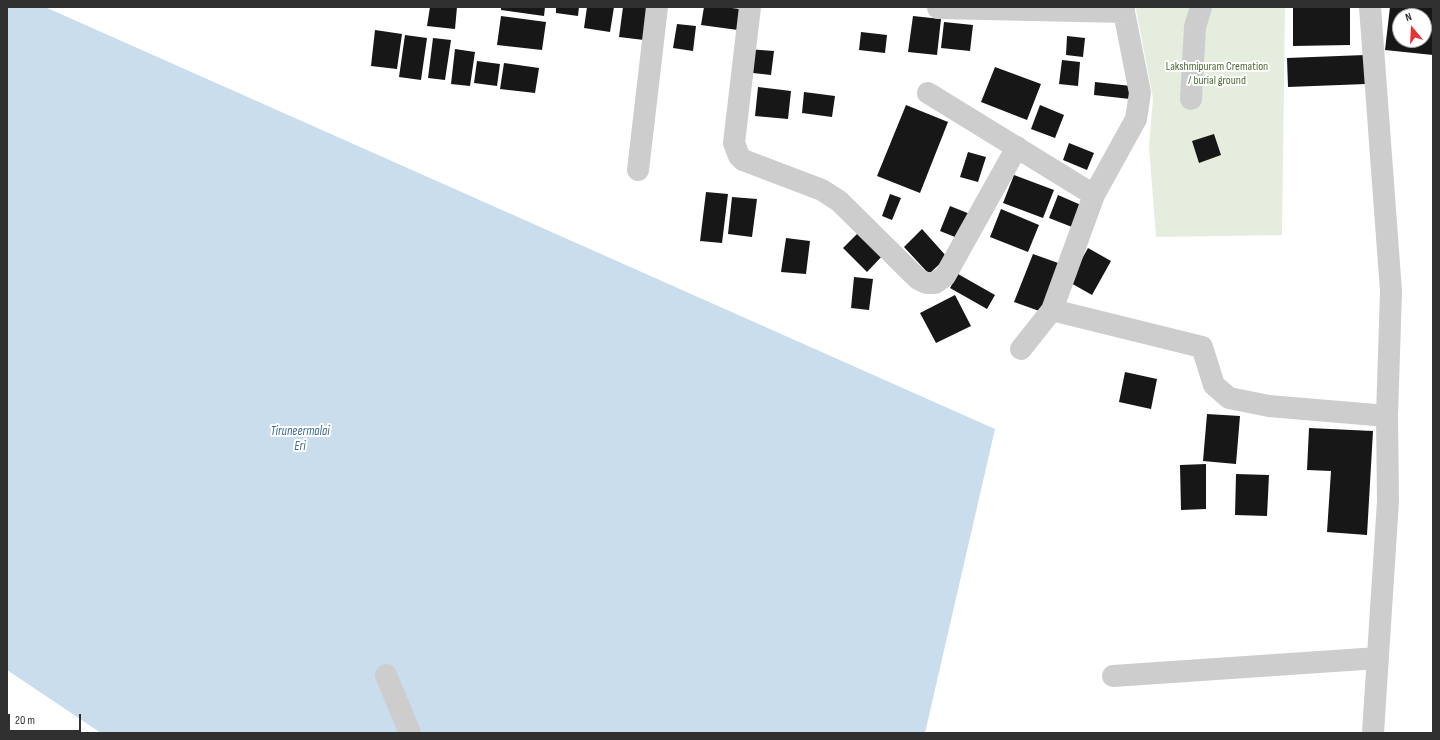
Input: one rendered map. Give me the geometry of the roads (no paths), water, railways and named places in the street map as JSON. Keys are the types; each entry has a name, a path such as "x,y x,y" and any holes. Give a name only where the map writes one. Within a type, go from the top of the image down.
{"street":[{"path":"638,170 657,7"},
{"path":"750,7 734,143 738,156 743,160 822,190 839,201 918,279 926,283 935,282 945,276 1017,147"},
{"path":"1191,99 1195,27 1201,7"},
{"path":"1370,7 1391,291 1387,416 1388,501 1373,733"},
{"path":"938,8 1124,10 1140,93 1136,119 1094,194 1052,310 1021,349"},
{"path":"928,93 1094,194"},
{"path":"1052,310 1202,347 1214,385 1229,398 1269,406 1387,416"},
{"path":"1113,676 1378,658"},
{"path":"386,675 410,733"}],"water":[{"name":"Tiruneermalai Eri","path":"7,7 45,7 995,429 925,733 101,733 7,670"}],"park label":[{"name":"Lakshmipuram Cremation / burial ground","path":"1217,74"}]}
